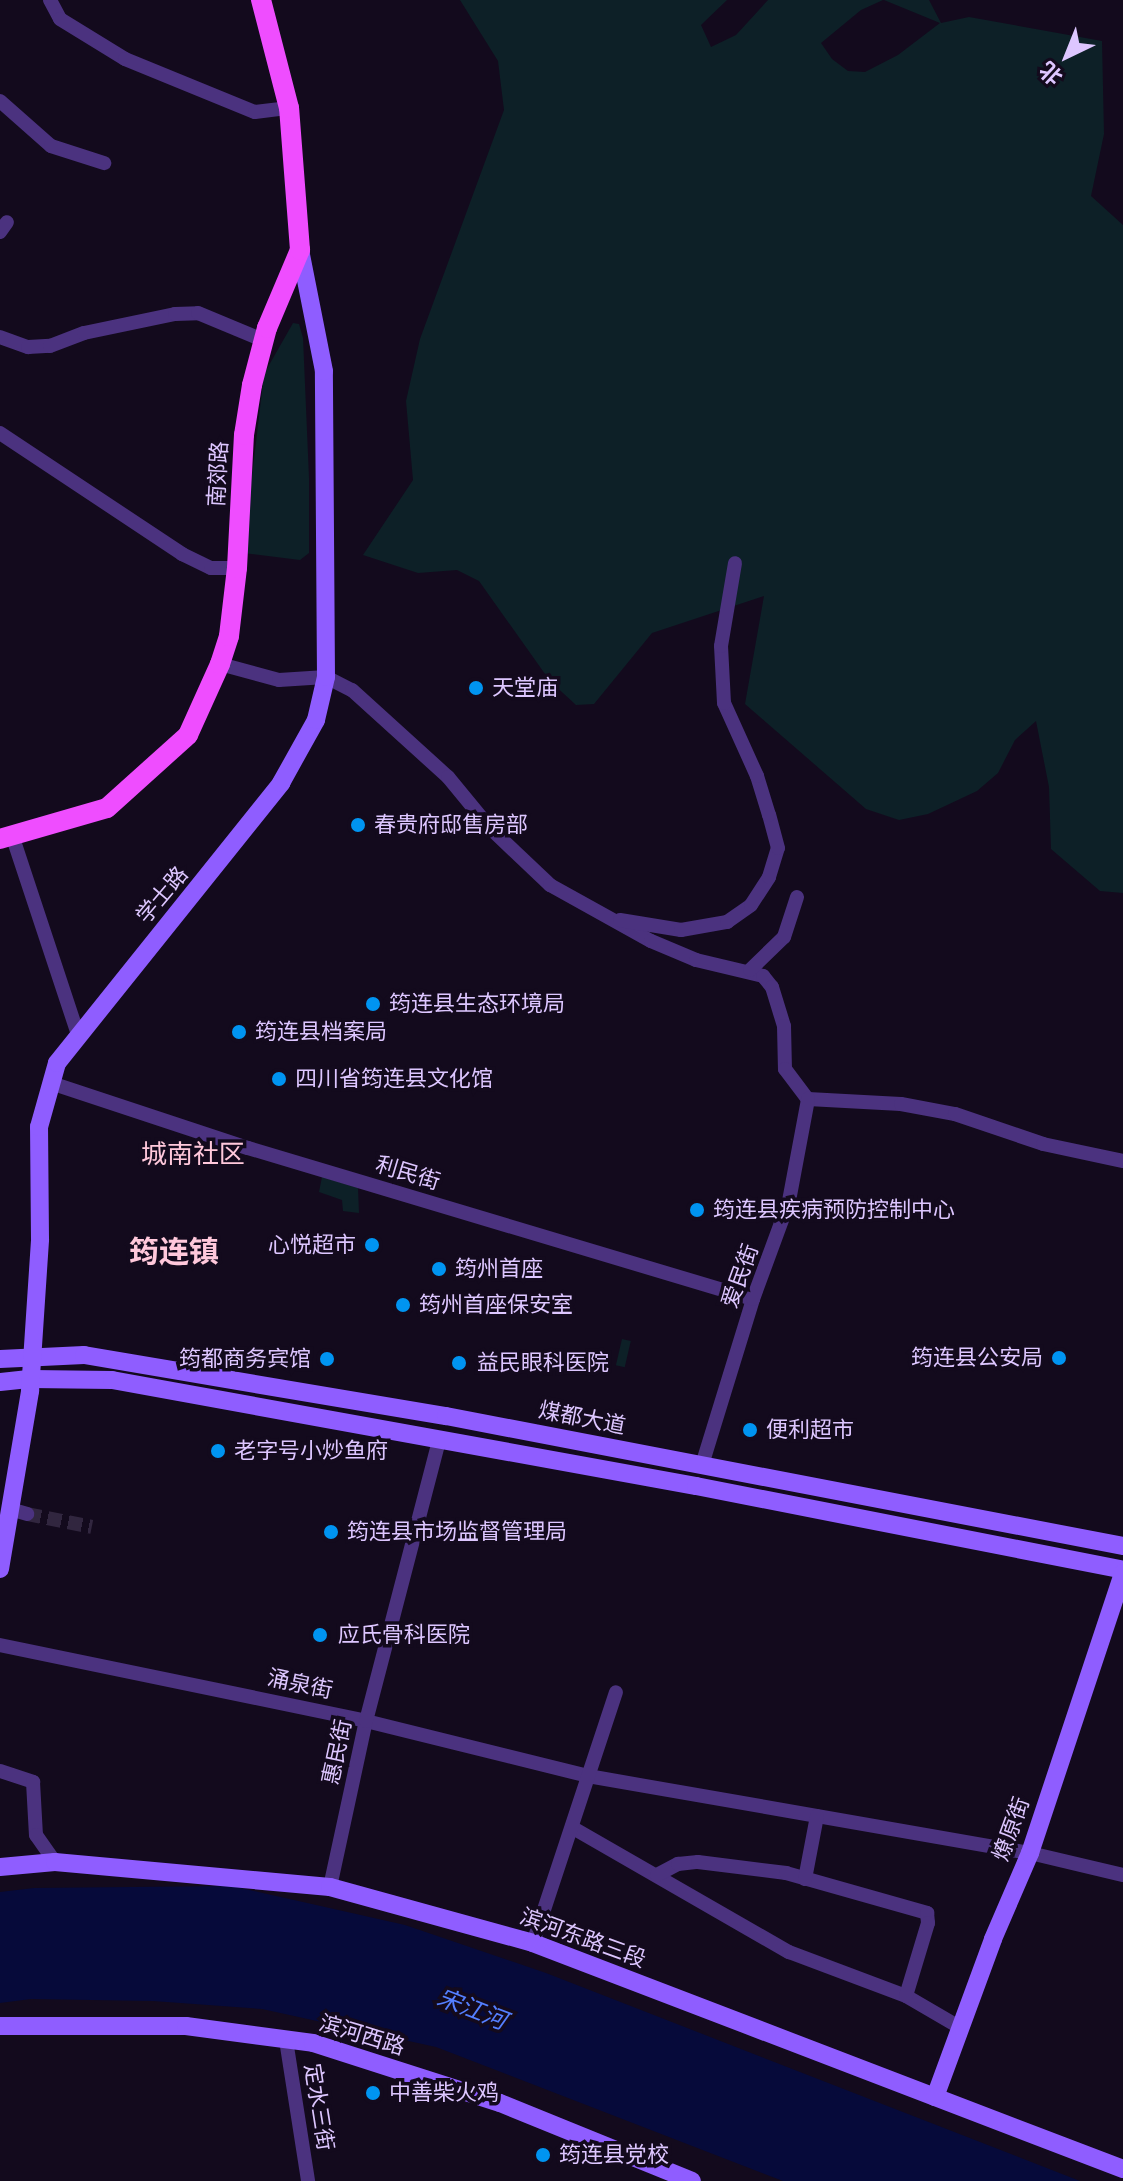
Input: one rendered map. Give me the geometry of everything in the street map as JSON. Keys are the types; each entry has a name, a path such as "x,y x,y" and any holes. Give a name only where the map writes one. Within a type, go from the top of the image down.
{"main road":[{"name":"南郊路","path":"6,837 107,808 118,799 188,735 229,636 237,568 244,435 263,340 300,250 289,108 261,0"},
{"name":"学士路","path":"0,1569 18,1512 40,1239 39,1127 57,1063 281,783 316,720 326,677 324,371 300,250"},
{"name":"煤都大道","path":"0,1359 30,1355 84,1355 446,1416 1123,1546"},
{"path":"0,1382 31,1379 112,1380 696,1486 1123,1571"},
{"path":"696,1486 702,1465"},
{"name":"燎原街","path":"935,2097 1030,1853 1123,1571"},
{"name":"滨河东路三段","path":"0,1867 55,1862 330,1887 533,1943 1123,2169"},
{"name":"滨河西路","path":"0,2026 186,2026 313,2043 500,2103 692,2181"}],"street":[{"path":"50,0 60,19 125,59 255,112 289,108"},
{"path":"0,101 51,146 104,163"},
{"path":"0,337 28,347 50,346 84,333 175,314 198,313 263,340"},
{"path":"0,433 182,554 211,568 237,568"},
{"path":"608,918 681,930 727,922 751,905 769,877 778,848 769,815 724,703 721,646 735,563"},
{"path":"220,664 279,680 326,677 356,693 424,759 448,777 499,838 550,885 608,918 696,960 750,970 763,976 772,987 784,1026 785,1069 808,1099 901,1104 955,1114 1043,1144 1123,1161"},
{"path":"6,837 78,1034"},
{"path":"750,970 784,937 797,897"},
{"name":"利民街","path":"51,1083 248,1148 753,1299"},
{"name":"爱民街","path":"702,1465 753,1299 789,1201 808,1099"},
{"name":"惠民街","path":"330,1887 366,1721 439,1441"},
{"name":"涌泉街","path":"0,1645 366,1721 588,1776 1030,1853 1123,1875"},
{"path":"533,1943 616,1692"},
{"path":"0,1771 33,1782 36,1835 55,1862"},
{"path":"805,1879 817,1816"},
{"path":"573,1828 789,1952 906,1996 961,2028"},
{"path":"657,1875 678,1864 698,1862 805,1879 927,1913 928,1923 906,1996"},
{"name":"定水三街","path":"286,2040 308,2181"}],"shaded area":[{"path":"460,0 727,0 701,25 711,47 736,35 768,0 883,0 861,10 821,43 832,59 848,71 865,72 898,55 940,23 884,0 929,0 941,23 969,17 1102,41 1104,134 1091,196 1123,225 1123,893 1100,891 1051,849 1049,787 1036,721 1015,740 998,773 977,791 928,814 899,820 866,809 745,704 764,596 652,633 594,704 576,705 550,681 479,581 457,570 418,573 363,555 413,480 406,401 420,339 504,110 498,61"},
{"path":"293,323 299,324 303,338 309,478 309,553 300,560 243,553 264,374"},
{"path":"322,1177 358,1188 359,1213 343,1211 342,1200 319,1192"},
{"path":"622,1339 631,1341 625,1367 616,1365"}],"water":[{"name":"宋江河","path":"232,1886 405,1925 546,1973 1080,2181 783,2181 436,2047 262,2009 153,2001 31,1999 0,2003 0,1892 34,1888"}],"tunnel":[{"path":"27,1514 92,1527"}],"place":[{"name":"天堂庙","path":"476,688"},
{"name":"春贵府邸售房部","path":"358,825"},
{"name":"筠连县生态环境局","path":"373,1004"},
{"name":"筠连县档案局","path":"239,1032"},
{"name":"四川省筠连县文化馆","path":"279,1079"},
{"name":"筠连县疾病预防控制中心","path":"697,1210"},
{"name":"心悦超市","path":"372,1245"},
{"name":"筠州首座","path":"439,1269"},
{"name":"筠州首座保安室","path":"403,1305"},
{"name":"筠连县公安局","path":"1059,1358"},
{"name":"筠都商务宾馆","path":"327,1359"},
{"name":"益民眼科医院","path":"459,1363"},
{"name":"便利超市","path":"750,1430"},
{"name":"老字号小炒鱼府","path":"218,1451"},
{"name":"筠连县市场监督管理局","path":"331,1532"},
{"name":"应氏骨科医院","path":"320,1635"},
{"name":"中善柴火鸡","path":"373,2093"},
{"name":"筠连县党校","path":"543,2155"}],"district":[{"name":"城南社区","path":"193,1154"},
{"name":"筠连镇","path":"174,1251"}]}
